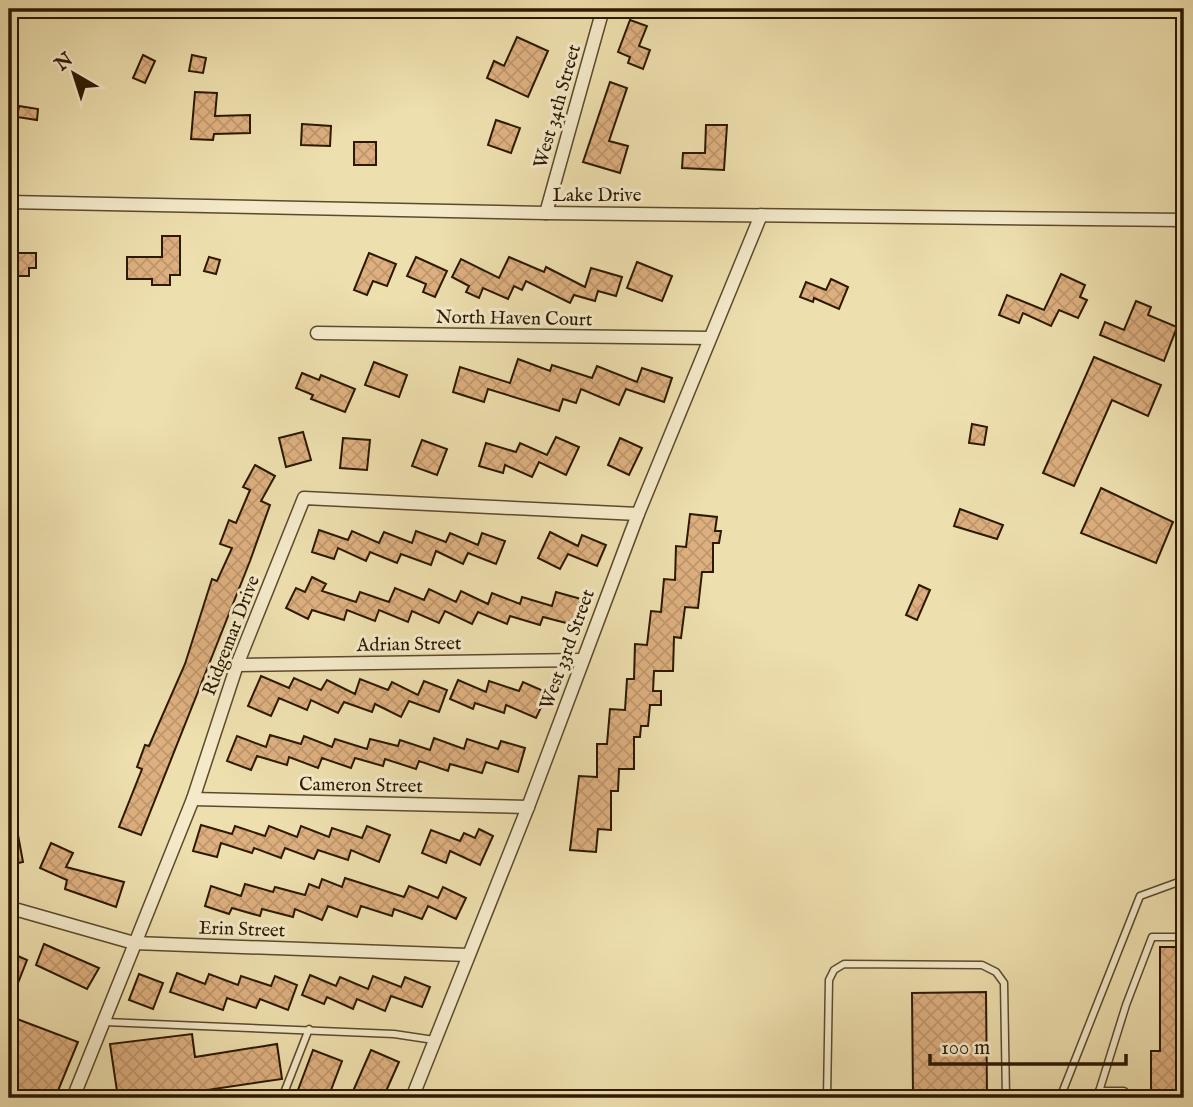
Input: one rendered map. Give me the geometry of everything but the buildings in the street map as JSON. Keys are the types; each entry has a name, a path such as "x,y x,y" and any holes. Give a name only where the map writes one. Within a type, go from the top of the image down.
{"street":[{"name":"West 34th Street","path":"546,213 603,9"},
{"name":"Lake Drive","path":"9,202 546,213 1184,220"},
{"name":"West 33rd Street","path":"412,1098 528,807 638,514 761,215"},
{"name":"North Haven Court","path":"317,333 710,338"},
{"name":"Ridgemar Drive","path":"73,1098 193,799 237,665 304,498 638,514"},
{"name":"Adrian Street","path":"237,665 582,660"},
{"name":"Cameron Street","path":"193,799 528,807"},
{"name":"Erin Street","path":"18,910 134,943 468,956"}],"lane":[{"path":"1060,1098 1140,896 1184,880"},
{"path":"1130,1098 1124,1091 1098,1095 1126,1005 1152,937 1184,937"},
{"path":"827,1098 829,980 834,970 845,964 982,965 996,972 1004,983 1006,1098"},
{"path":"103,1022 309,1029 394,1034 434,1040"},
{"path":"282,1098 309,1029"}]}
